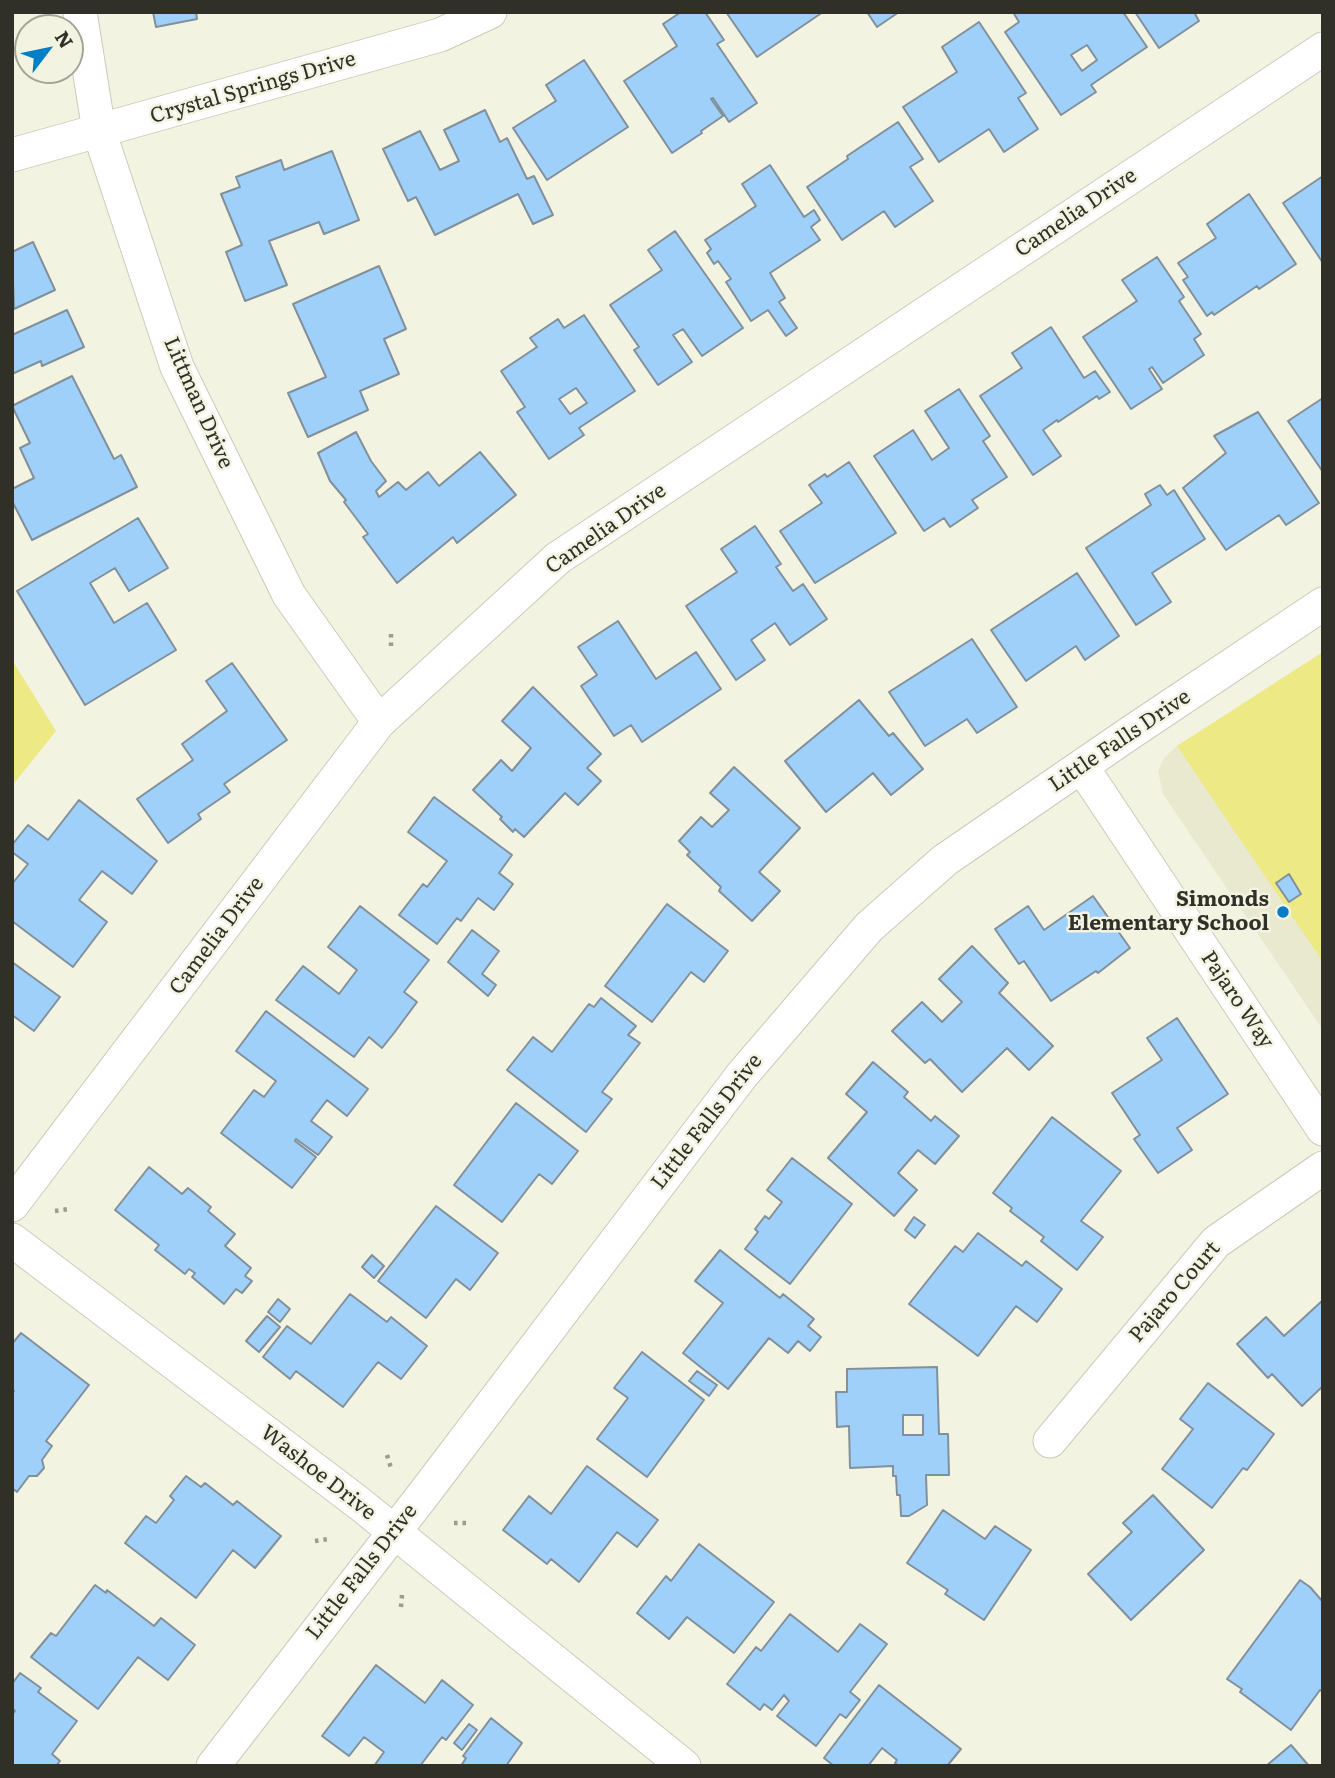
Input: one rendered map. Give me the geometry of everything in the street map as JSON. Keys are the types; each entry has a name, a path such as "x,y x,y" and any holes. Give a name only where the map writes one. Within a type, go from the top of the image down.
{"street":[{"name":"Littman Drive","path":"80,12 99,131 177,367 289,594 379,722"},
{"name":"Crystal Springs Drive","path":"12,155 440,35 491,12"},
{"name":"Camelia Drive","path":"12,1205 379,722 558,558 1323,49"},
{"name":"Little Falls Drive","path":"213,1766 742,1075 869,927 945,860 1323,604"},
{"name":"Pajaro Way","path":"1082,767 1323,1129"},
{"name":"Pajaro Court","path":"1050,1441 1216,1242 1323,1168"},
{"name":"Washoe Drive","path":"12,1240 394,1531 684,1766"}],"path":[{"path":"390,633 390,646"},
{"path":"55,1211 69,1209"},
{"path":"387,1455 391,1468"},
{"path":"454,1523 467,1523"},
{"path":"315,1541 328,1539"},
{"path":"401,1607 402,1595"}],"shaded area":[{"name":"Simonds Elementary School","path":"1323,652 1323,1030 1163,794 1158,771 1164,758 1177,746"},
{"name":"Simonds Elementary School","path":"1323,652 1323,962 1177,746"},
{"path":"12,660 56,731 12,786"}],"building":[{"path":"153,12 196,12 197,19 156,27"},
{"path":"681,12 705,12 724,40 717,44 757,103 729,122 713,98 711,99 723,116 672,153 624,81 677,46 663,24"},
{"path":"726,12 823,12 757,57"},
{"path":"867,12 899,12 877,27"},
{"path":"1013,12 1123,12 1147,47 1091,85 1096,92 1061,115 1005,32 1019,22","holes":["1087,45 1097,60 1082,71 1071,55"]},
{"path":"1135,12 1194,12 1199,21 1159,48"},
{"path":"979,22 1026,93 1018,98 1038,129 1004,152 989,129 939,162 903,107 957,72 942,47"},
{"path":"584,60 628,127 547,180 513,128 556,101 546,85"},
{"path":"485,110 500,142 507,138 527,179 534,176 553,215 533,224 518,194 435,235 416,197 408,201 383,149 420,131 440,170 459,161 444,130"},
{"path":"898,122 923,159 910,167 933,201 895,227 884,211 842,240 807,187"},
{"path":"332,151 359,220 324,234 319,222 269,241 287,285 245,301 226,252 242,245 221,194 240,187 236,177 281,160 284,170"},
{"path":"770,165 804,217 814,210 820,220 811,227 820,240 770,273 785,298 779,302 797,328 786,336 768,310 751,321 726,282 731,279 718,261 714,264 707,253 711,249 705,240 756,206 742,184"},
{"path":"1323,176 1323,263 1283,203"},
{"path":"1249,194 1296,264 1259,289 1257,286 1214,315 1212,312 1207,316 1183,280 1188,277 1178,263 1216,238 1207,224"},
{"path":"675,231 743,328 702,356 683,329 673,335 692,362 658,385 634,350 639,347 610,305 662,270 648,250"},
{"path":"33,242 55,290 14,309 12,252"},
{"path":"1157,257 1184,297 1179,301 1201,334 1194,339 1204,355 1163,383 1152,367 1149,369 1162,389 1131,409 1083,337 1137,301 1122,280"},
{"path":"379,266 406,329 384,339 399,374 360,391 368,410 308,437 288,393 326,377 293,304"},
{"path":"67,310 84,347 42,366 41,361 12,374 12,335"},
{"path":"584,315 635,391 579,428 584,435 549,459 517,412 525,407 501,371 537,347 530,338 558,319 564,328","holes":["576,388 587,403 570,414 559,399"]},
{"path":"1051,327 1084,378 1095,371 1110,392 1099,399 1097,396 1043,430 1061,456 1033,475 980,396 1022,368 1012,353"},
{"path":"72,376 114,459 121,455 137,487 32,540 12,501 12,489 34,478 20,448 30,443 12,406"},
{"path":"959,389 990,436 983,441 1007,477 972,500 978,508 950,527 944,518 924,531 874,456 913,430 932,460 949,448 925,411"},
{"path":"1323,398 1323,472 1288,421"},
{"path":"1258,412 1319,503 1286,525 1279,515 1226,550 1183,488 1226,453 1214,436"},
{"path":"356,432 371,461 386,481 376,491 379,497 398,482 406,490 428,472 439,486 480,452 516,495 457,543 453,537 397,583 363,537 368,534 330,481 318,453"},
{"path":"849,462 896,533 815,583 780,531 822,503 809,485"},
{"path":"1160,485 1167,495 1174,490 1205,539 1152,573 1171,602 1136,625 1086,548 1151,505 1145,494"},
{"path":"138,518 168,568 129,591 115,568 90,583 114,623 147,603 176,650 85,705 17,591"},
{"path":"755,526 781,564 776,567 793,591 803,584 827,619 790,645 775,623 751,640 765,660 736,680 686,606 737,572 721,549"},
{"path":"1077,573 1119,636 1085,660 1076,646 1026,681 991,630"},
{"path":"618,621 656,679 696,652 721,689 642,742 631,725 614,736 581,686 597,675 578,647"},
{"path":"972,639 1017,707 977,733 967,719 925,746 889,692"},
{"path":"232,663 287,740 224,784 230,792 198,814 201,819 168,843 137,799 193,760 182,744 227,711 206,681"},
{"path":"533,687 601,754 587,768 601,781 578,805 565,793 524,837 515,829 513,832 500,819 502,817 473,790 501,760 512,771 531,748 502,721"},
{"path":"859,700 889,736 893,733 923,769 891,795 873,773 826,812 785,761"},
{"path":"734,767 800,828 759,872 780,891 752,921 719,891 721,887 687,855 690,852 679,841 701,817 712,827 729,810 710,793"},
{"path":"434,797 512,855 499,873 513,884 494,910 478,898 461,921 457,918 437,944 399,915 423,884 427,887 447,861 408,832"},
{"path":"79,800 157,861 132,894 102,871 79,900 107,922 73,967 12,921 12,884 28,864 12,852 12,845 28,825 48,840"},
{"path":"1289,874 1301,894 1289,902 1276,883"},
{"path":"1093,896 1130,948 1098,973 1096,971 1051,1001 1024,961 1019,964 995,929 1028,906 1044,930"},
{"path":"667,904 728,951 704,982 691,972 652,1022 605,986"},
{"path":"360,906 429,960 404,992 417,1002 394,1033 382,1048 369,1037 354,1057 276,1000 303,966 339,994 357,970 328,947"},
{"path":"472,930 499,951 482,974 496,985 488,996 448,962"},
{"path":"972,946 1008,983 999,993 1053,1046 1029,1070 1007,1048 962,1092 930,1059 925,1063 892,1031 922,1002 942,1022 962,1002 939,979"},
{"path":"12,962 60,997 34,1031 12,1015"},
{"path":"601,998 636,1026 628,1035 640,1043 602,1092 612,1099 586,1132 507,1070 533,1037 552,1052 589,1004 594,1007"},
{"path":"266,1011 368,1089 347,1116 327,1100 311,1121 332,1137 318,1155 296,1139 295,1141 316,1157 292,1188 221,1133 254,1090 264,1097 276,1081 236,1051"},
{"path":"1177,1018 1228,1094 1177,1128 1192,1150 1158,1173 1134,1139 1140,1135 1112,1093 1162,1060 1147,1038"},
{"path":"873,1062 908,1092 904,1097 931,1121 935,1116 959,1136 935,1164 918,1150 898,1173 917,1190 894,1216 828,1158 867,1112 846,1094"},
{"path":"516,1103 578,1151 552,1184 539,1174 502,1222 454,1185"},
{"path":"1052,1117 1121,1171 1081,1221 1103,1237 1077,1270 1041,1241 1044,1237 1010,1211 1012,1208 993,1193"},
{"path":"792,1158 852,1204 790,1284 745,1249 758,1232 755,1229 765,1216 769,1219 782,1202 767,1190"},
{"path":"149,1167 182,1194 188,1188 211,1207 208,1211 235,1234 225,1246 251,1268 245,1276 252,1281 242,1293 236,1289 224,1304 192,1277 195,1273 189,1269 185,1274 155,1250 159,1245 115,1210"},
{"path":"436,1206 498,1253 470,1290 456,1279 426,1318 378,1281"},
{"path":"914,1217 925,1225 915,1238 905,1230"},
{"path":"978,1233 1022,1266 1026,1261 1062,1289 1037,1322 1016,1306 978,1356 909,1304 955,1246 963,1252"},
{"path":"720,1250 780,1298 783,1294 814,1319 808,1326 821,1337 810,1351 798,1341 788,1353 769,1338 728,1389 683,1353 723,1303 695,1281"},
{"path":"372,1255 384,1266 374,1278 362,1267"},
{"path":"350,1294 387,1322 391,1317 427,1346 401,1379 378,1362 343,1407 296,1371 290,1379 263,1357 287,1326 311,1344"},
{"path":"278,1299 290,1309 280,1322 268,1312"},
{"path":"1323,1300 1323,1386 1302,1406 1272,1374 1268,1378 1237,1344 1266,1317 1284,1336"},
{"path":"267,1316 280,1327 259,1352 246,1341"},
{"path":"21,1333 89,1385 46,1441 52,1446 42,1460 44,1468 37,1476 29,1476 17,1492 12,1488 12,1344"},
{"path":"642,1352 704,1400 647,1477 597,1439 628,1398 614,1388"},
{"path":"937,1367 939,1434 948,1434 949,1475 926,1475 927,1505 909,1516 901,1516 900,1495 897,1495 893,1466 850,1468 849,1426 837,1427 836,1392 847,1392 847,1369","holes":["903,1415 923,1415 923,1435 903,1435"]},
{"path":"697,1371 717,1385 709,1396 689,1381"},
{"path":"1208,1383 1274,1434 1247,1470 1243,1468 1212,1508 1162,1469 1193,1429 1180,1419"},
{"path":"587,1466 658,1520 637,1547 617,1532 579,1582 551,1559 547,1564 503,1530 529,1496 551,1514"},
{"path":"186,1476 201,1487 205,1483 233,1505 237,1501 281,1536 255,1568 233,1550 196,1598 125,1543 146,1516 156,1523 174,1500 170,1496"},
{"path":"1153,1495 1204,1550 1131,1620 1088,1574 1132,1532 1123,1523"},
{"path":"943,1510 985,1539 995,1526 1031,1550 984,1620 945,1594 948,1590 907,1563"},
{"path":"699,1544 774,1602 734,1653 687,1617 669,1639 637,1613 666,1576 671,1581"},
{"path":"1300,1580 1323,1602 1323,1692 1320,1690 1291,1730 1227,1679"},
{"path":"95,1585 106,1593 107,1590 154,1626 161,1618 195,1645 168,1680 138,1657 98,1709 31,1657 51,1633 56,1636"},
{"path":"790,1614 838,1652 860,1624 887,1644 850,1692 860,1700 846,1718 840,1714 816,1746 777,1716 789,1701 784,1695 772,1710 764,1704 760,1710 727,1684 756,1647 761,1651"},
{"path":"376,1665 425,1703 442,1680 473,1705 446,1740 442,1737 420,1766 374,1766 384,1752 364,1737 349,1756 322,1736"},
{"path":"20,1673 41,1688 38,1692 77,1721 52,1754 60,1761 56,1766 12,1766 12,1715 15,1711 12,1708 12,1684"},
{"path":"879,1685 961,1749 947,1766 898,1766 895,1763 897,1760 882,1748 868,1766 834,1766 824,1758"},
{"path":"491,1718 522,1743 506,1766 461,1766 466,1758 463,1756"},
{"path":"469,1724 477,1730 462,1750 454,1743"},
{"path":"1291,1745 1309,1766 1266,1766"}],"place":[{"name":"Simonds Elementary School","path":"1283,912"}]}
